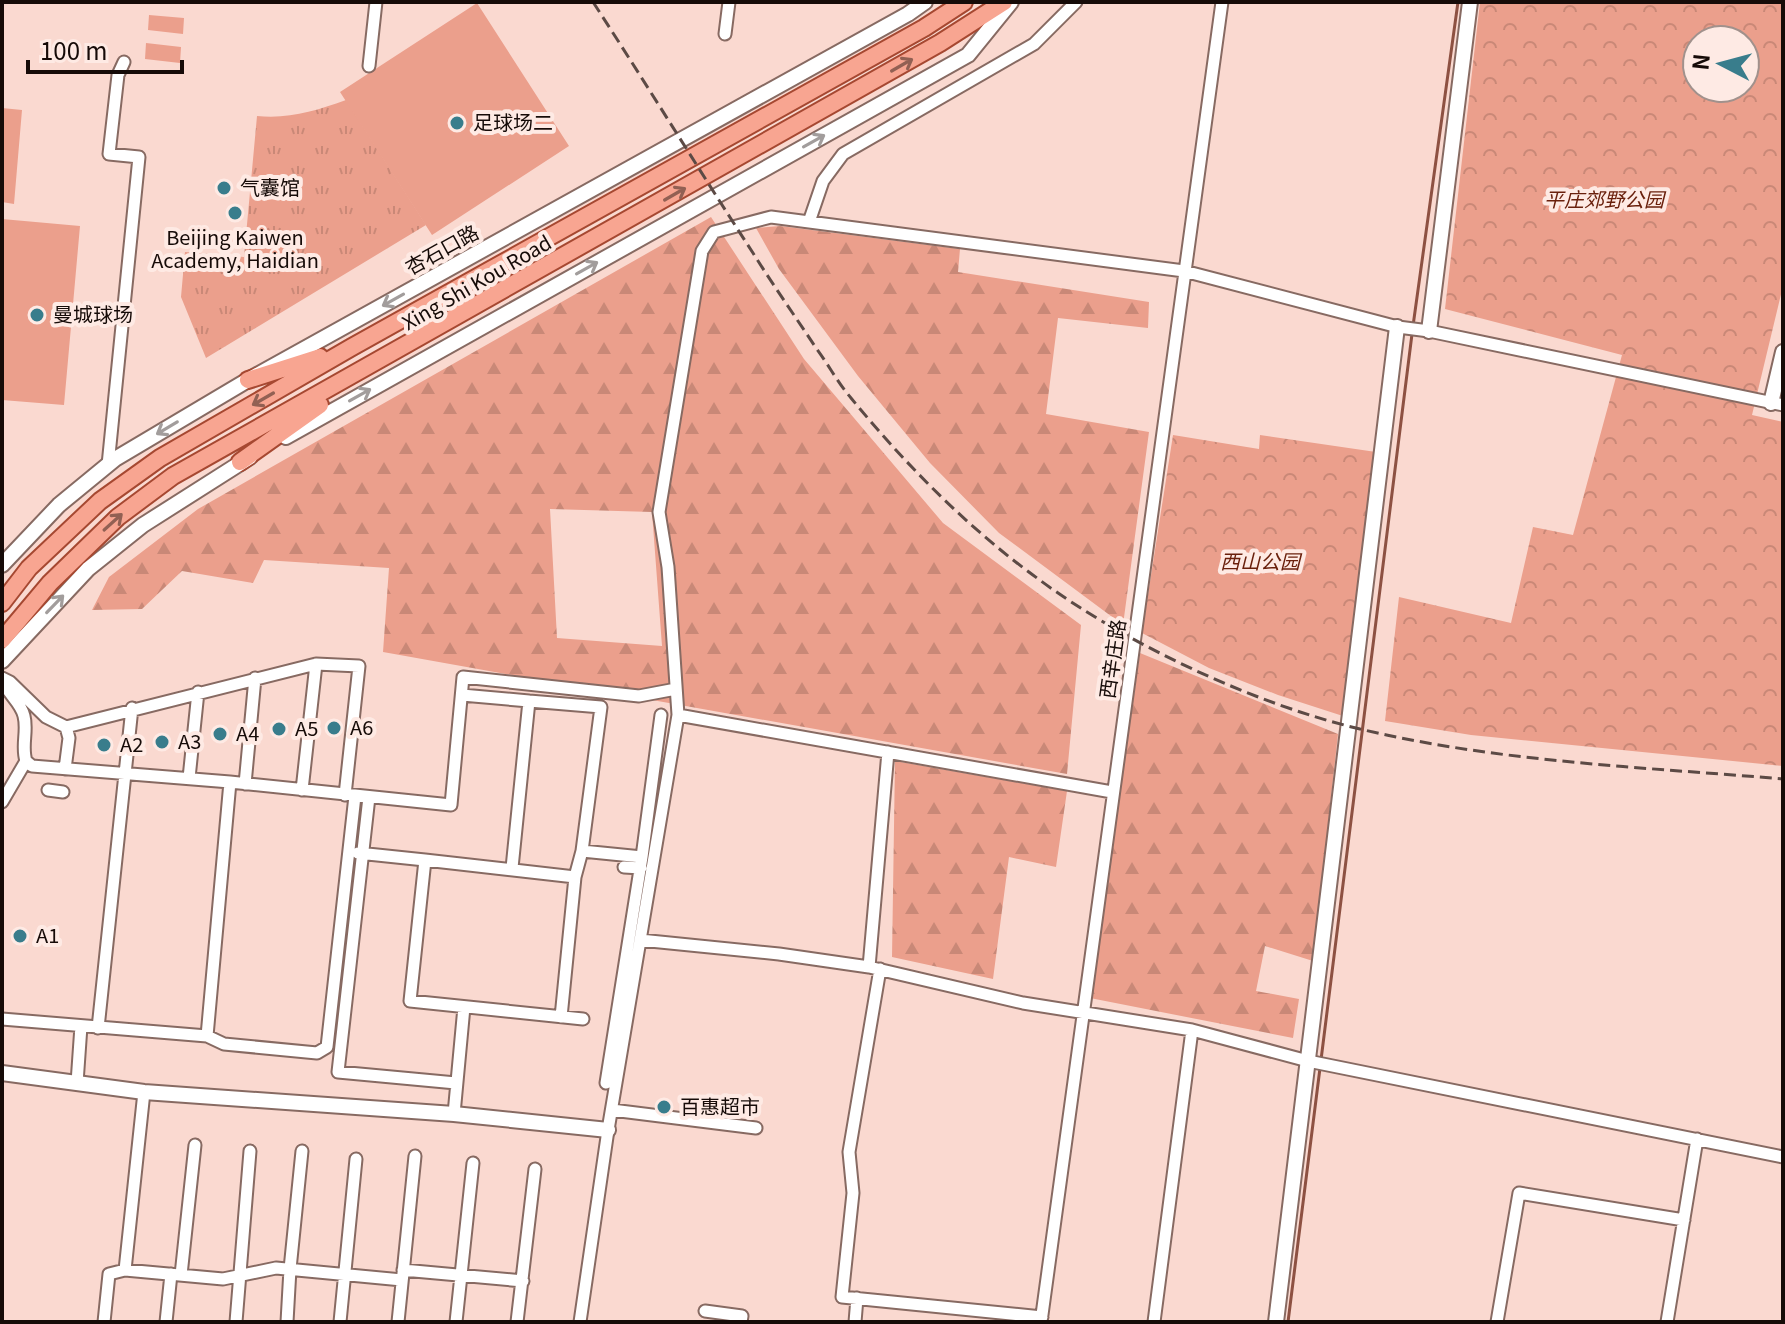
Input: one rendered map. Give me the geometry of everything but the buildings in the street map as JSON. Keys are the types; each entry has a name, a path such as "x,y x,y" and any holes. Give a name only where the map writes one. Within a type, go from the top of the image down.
{"main road":[{"path":"924,28 948,2"},
{"name":"Xing Shi Kou Road","path":"2,603 29,568 100,501 160,458 352,347 924,28 964,2"},
{"name":"Xing Shi Kou Road","path":"2,640 50,583 129,508 173,476 940,43 1004,2"},
{"path":"248,380 352,347"},
{"path":"240,462 380,361"}],"street":[{"path":"369,66 376,2"},
{"path":"725,34 729,2"},
{"name":"杏石口路","path":"2,565 59,505 108,465 248,380 925,2"},
{"path":"2,661 88,569 143,525 240,462 968,55 1011,2"},
{"path":"809,222 823,181 843,154 1034,44 1076,2"},
{"name":"西辛庄路","path":"1041,1320 1222,2"},
{"path":"1429,331 1470,2"},
{"path":"108,465 139,157 109,154 118,75 124,62"},
{"path":"580,1322 608,1130 678,715 668,567 659,512 702,251 714,232 771,217 1184,271 1397,327 1429,331 1777,404 1783,352"},
{"path":"1276,1322 1397,327"},
{"path":"302,790 316,664"},
{"path":"2,678 46,717 66,727 316,664 359,666 349,852 327,1047 317,1053 224,1044 207,1036 2,1019"},
{"path":"2,678 5,689 24,712 26,731 23,752 32,766 189,778 451,805 463,677 639,696 676,689"},
{"path":"245,784 255,678"},
{"path":"189,778 198,692"},
{"path":"462,695 601,707 582,851 575,877 561,1017"},
{"path":"512,868 529,701"},
{"path":"98,1028 132,708"},
{"path":"606,1083 642,862 661,715"},
{"path":"678,715 1112,792"},
{"path":"65,769 69,738 66,727"},
{"path":"888,752 875,968 849,1152 853,1193 842,1297 1041,1320"},
{"path":"2,802 26,761"},
{"path":"207,1036 230,782"},
{"path":"48,790 63,792"},
{"path":"369,797 338,1072 456,1083"},
{"path":"582,851 642,862"},
{"path":"349,852 575,877"},
{"path":"425,860 405,1000 583,1019"},
{"path":"624,867 642,862"},
{"path":"640,940 779,954 875,968 1009,1000 1192,1030 1308,1061 1783,1157"},
{"path":"454,1114 464,1007"},
{"path":"77,1083 81,1026"},
{"path":"1154,1322 1192,1030"},
{"path":"2,1073 144,1092 454,1114 608,1130"},
{"path":"125,1270 144,1092"},
{"path":"612,1110 756,1128"},
{"path":"1667,1322 1697,1139"},
{"path":"166,1322 195,1145"},
{"path":"236,1322 250,1151"},
{"path":"287,1322 302,1151"},
{"path":"398,1322 415,1156"},
{"path":"340,1322 356,1159"},
{"path":"456,1322 473,1163"},
{"path":"517,1322 535,1169"},
{"path":"1497,1322 1519,1193 1684,1220"},
{"path":"104,1322 109,1274 125,1270 223,1279 276,1268 523,1281"},
{"path":"855,1322 857,1298"},
{"path":"705,1311 742,1316 741,1322"}],"green space":[{"name":"平庄郊野公园","path":"1480,2 1783,2 1783,286 1752,415 1783,422 1783,766 1471,735 1385,721 1399,597 1511,623 1533,527 1573,535 1622,355 1445,309"},
{"name":"足球场二","path":"477,3 569,146 432,235 340,92"},
{"path":"149,15 184,18 183,34 148,30"},
{"path":"146,43 181,47 180,63 145,59"},
{"path":"346,100 426,225 206,358 181,297 185,252 244,257 257,116 302,113"},
{"path":"2,108 22,110 14,204 2,202"},
{"path":"711,217 804,359 943,523 1081,625 1067,774 383,652 389,568 264,560 253,583 182,571 142,609 92,610 109,577 198,509","holes":["550,509 652,512 662,646 557,638"]},
{"name":"曼城球场","path":"2,219 80,226 64,405 2,400"},
{"path":"780,226 960,249 958,272 1149,302 1148,328 1058,318 1046,414 1149,432 1123,625 999,533 930,463 858,376 779,269 756,228"},
{"name":"西山公园","path":"1173,435 1259,449 1260,435 1376,452 1346,717 1209,668 1142,633"},
{"path":"1140,653 1338,734 1313,961 1265,946 1256,991 1299,999 1293,1038 1090,998"},
{"path":"895,761 1067,791 1056,867 1009,857 993,979 892,957"}],"waterway":[{"path":"1413,326 1458,2"},
{"path":"1321,1060 1412,334"},
{"path":"1288,1322 1320,1068"}],"railway":[{"path":"593,2 846,392 938,494 1011,559 1072,602 1149,648 1234,687 1277,704 1360,729 1517,756 1783,779"}],"place":[{"name":"足球场二","path":"457,123"},
{"name":"气囊馆","path":"224,188"},
{"name":"Beijing Kaiwen Academy, Haidian","path":"235,213"},
{"name":"曼城球场","path":"37,315"},
{"name":"A6","path":"334,728"},
{"name":"A5","path":"279,729"},
{"name":"A4","path":"220,734"},
{"name":"A3","path":"162,742"},
{"name":"A2","path":"104,745"},
{"name":"A1","path":"20,936"},
{"name":"百惠超市","path":"664,1107"}]}
